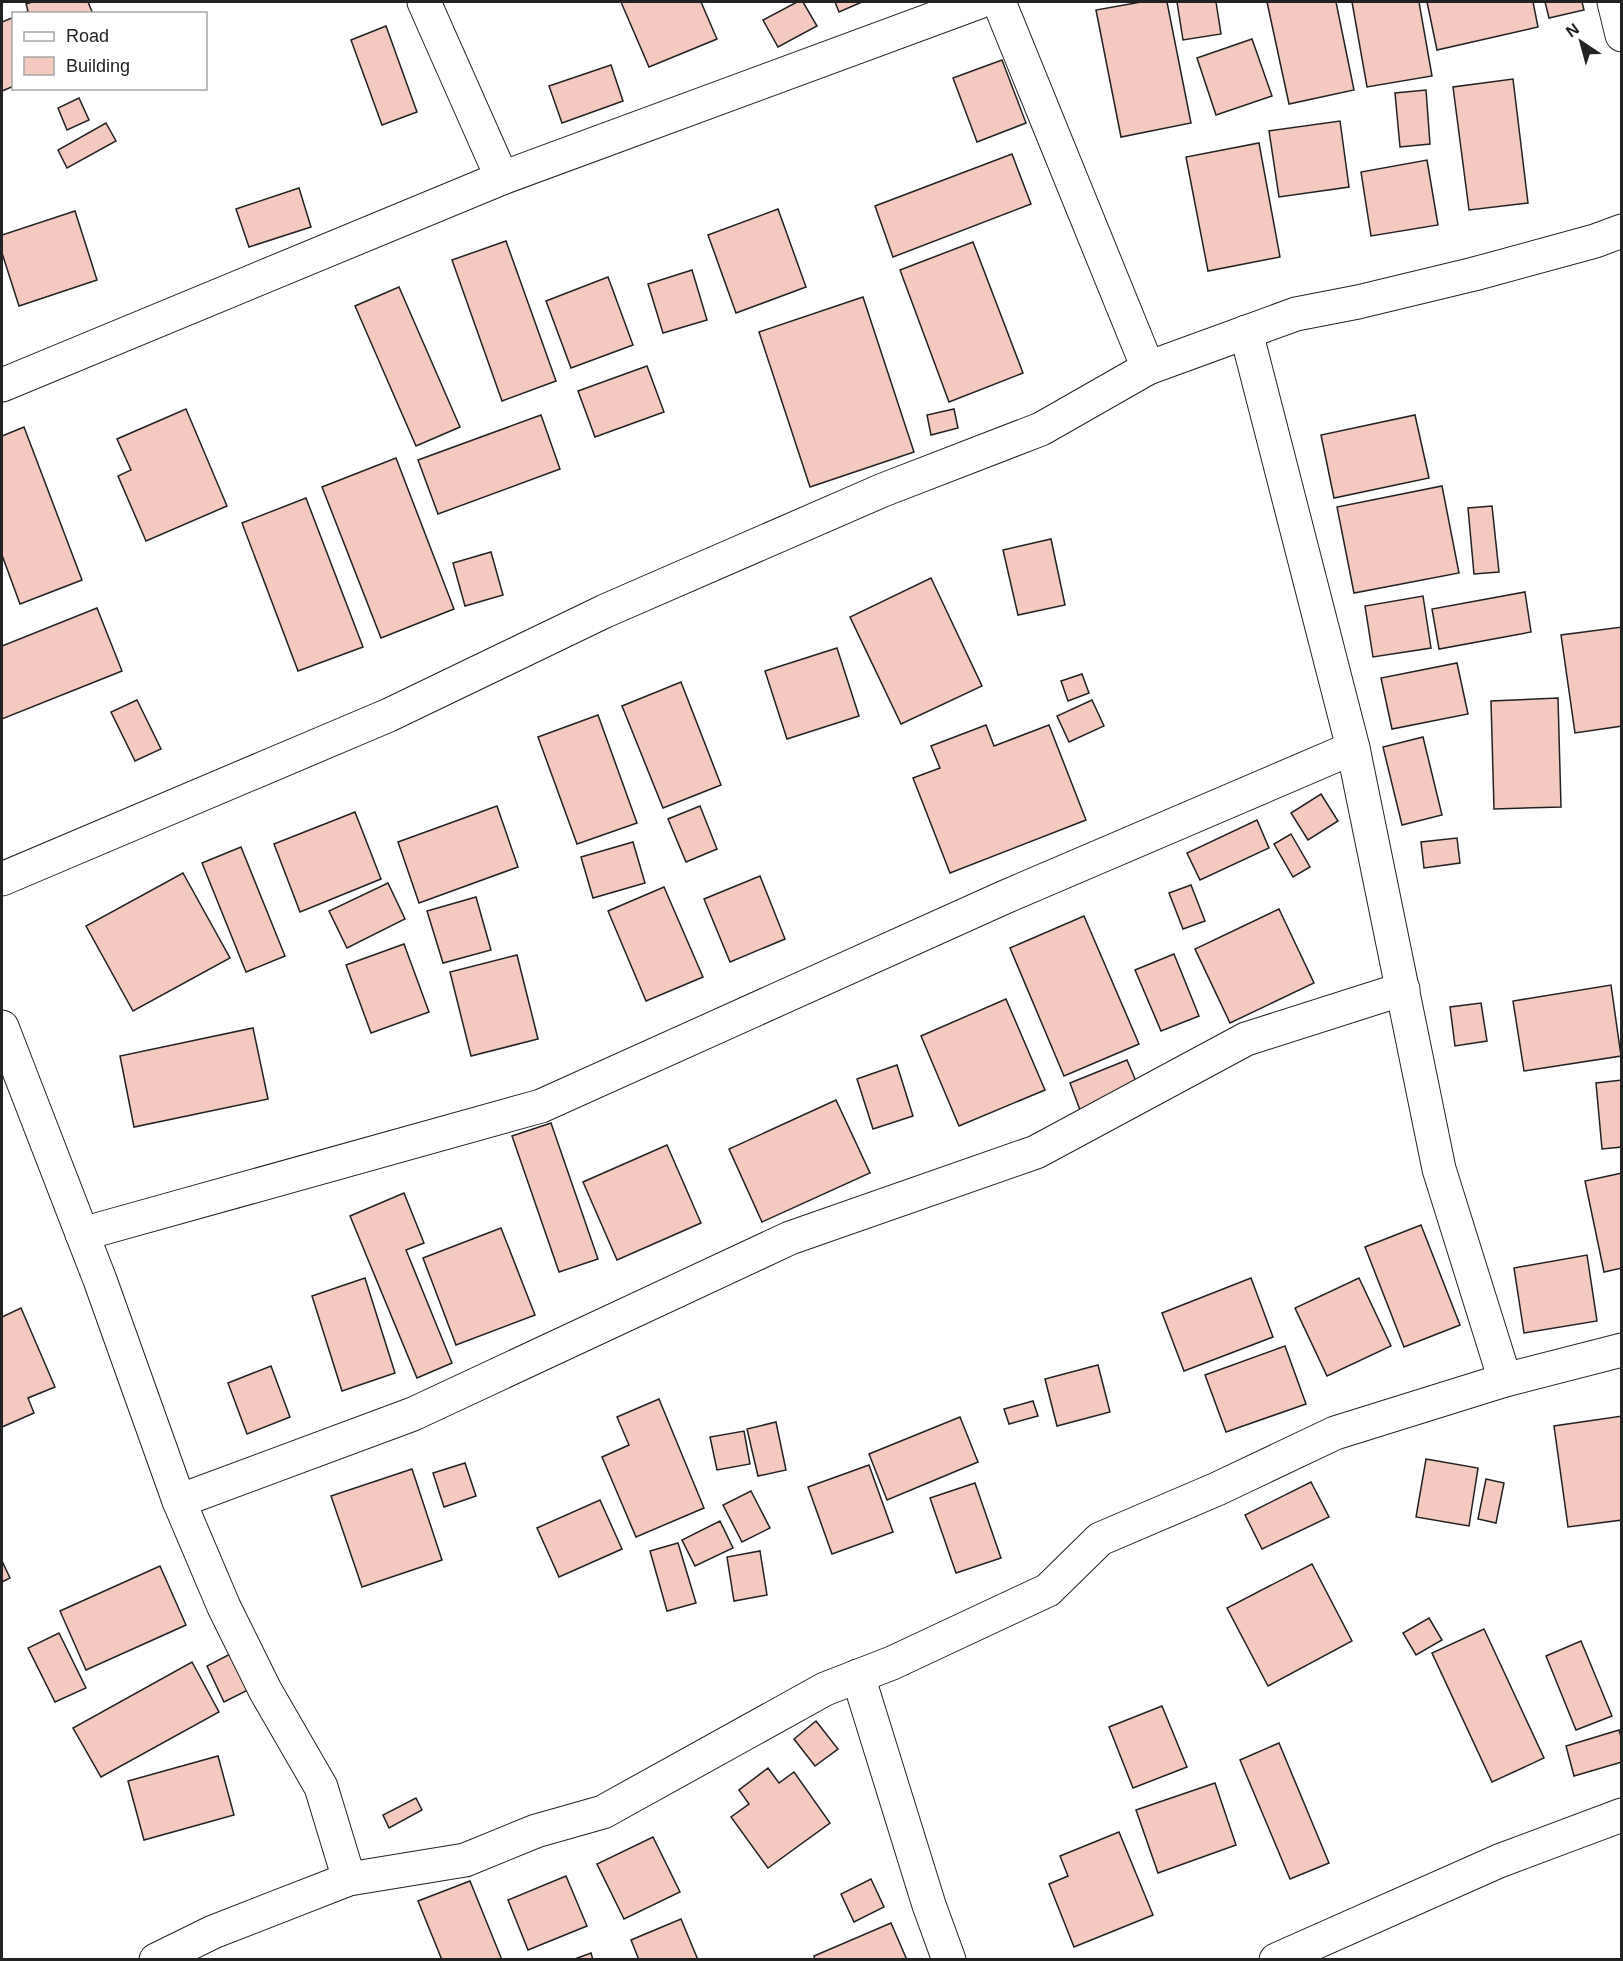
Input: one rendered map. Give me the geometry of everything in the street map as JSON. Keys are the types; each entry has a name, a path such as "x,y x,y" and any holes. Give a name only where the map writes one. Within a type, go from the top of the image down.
{"street":[{"path":"424,2 502,178"},
{"path":"2,385 502,178 979,2"},
{"path":"999,2 1148,368"},
{"path":"1614,2 1622,35"},
{"path":"2,879 389,715 606,611 883,490 1041,429 1148,368 1296,314 1358,302 1474,274 1595,241 1622,231"},
{"path":"1246,332 1353,748 1439,1169 1505,1380"},
{"path":"82,1234 541,1106 1005,897 1353,748"},
{"path":"179,1501 413,1414 790,1238 1036,1152 1246,1039 1402,989"},
{"path":"2,1027 82,1234 179,1501 224,1607 265,1690 321,1787 349,1879"},
{"path":"156,1959 213,1932 349,1879 465,1860 536,1831 603,1812 825,1689 892,1663 1048,1590 1100,1539 1217,1489 1335,1433 1505,1380 1622,1350"},
{"path":"858,1676 929,1905 949,1959"},
{"path":"1292,1956 1499,1861 1622,1815"}],"building":[{"path":"32,2 88,2 92,12 26,12 28,11 26,4"},
{"path":"621,2 701,2 717,39 649,67"},
{"path":"797,2 803,2 817,26 778,47 763,20"},
{"path":"835,2 862,2 839,12"},
{"path":"1141,2 1167,2 1191,123 1121,137 1096,10"},
{"path":"1177,2 1216,2 1221,34 1183,40"},
{"path":"1267,2 1336,2 1354,90 1289,104"},
{"path":"1352,2 1419,2 1432,76 1367,87"},
{"path":"1427,2 1533,2 1538,27 1437,50"},
{"path":"1545,2 1582,2 1584,10 1549,18"},
{"path":"12,18 12,87 2,91 2,22"},
{"path":"386,26 417,112 382,125 351,40"},
{"path":"1252,39 1272,96 1216,115 1197,58"},
{"path":"1002,60 1026,123 977,142 953,78"},
{"path":"611,65 623,101 562,123 549,86"},
{"path":"1513,79 1528,203 1469,210 1453,87"},
{"path":"1426,90 1430,144 1400,147 1395,93"},
{"path":"79,98 89,120 67,130 58,108"},
{"path":"1340,121 1349,187 1279,197 1269,131"},
{"path":"106,123 116,141 67,168 58,150"},
{"path":"1259,143 1280,257 1208,271 1186,157"},
{"path":"1012,154 1031,204 893,257 875,206"},
{"path":"1427,160 1438,225 1371,236 1361,172"},
{"path":"299,188 311,227 249,247 236,209"},
{"path":"778,209 806,287 736,313 708,235"},
{"path":"75,211 97,280 19,306 2,253 2,235"},
{"path":"506,241 556,381 502,401 452,260"},
{"path":"973,242 1023,373 949,402 900,270"},
{"path":"692,270 707,320 663,333 648,284"},
{"path":"608,277 633,345 571,368 546,301"},
{"path":"399,287 460,427 416,446 355,306"},
{"path":"863,297 914,452 810,487 759,332"},
{"path":"647,366 664,412 595,437 578,391"},
{"path":"186,409 227,506 146,541 118,476 131,470 117,439"},
{"path":"954,409 958,428 931,435 927,415"},
{"path":"541,415 560,469 438,514 418,460"},
{"path":"1415,415 1429,478 1334,498 1321,435"},
{"path":"24,427 82,580 20,604 2,555 2,436"},
{"path":"396,458 454,609 381,638 322,487"},
{"path":"1442,486 1459,573 1354,593 1337,507"},
{"path":"306,498 363,647 298,671 242,523"},
{"path":"1492,506 1499,572 1474,574 1468,508"},
{"path":"1051,539 1065,605 1018,615 1003,550"},
{"path":"491,552 503,595 465,606 453,563"},
{"path":"931,578 982,686 901,724 850,617"},
{"path":"1525,592 1531,632 1439,649 1432,609"},
{"path":"1423,596 1431,648 1373,657 1365,606"},
{"path":"97,608 122,671 2,719 2,646"},
{"path":"1622,627 1622,726 1575,733 1561,635"},
{"path":"837,648 859,716 787,739 765,671"},
{"path":"1457,663 1468,714 1392,729 1381,678"},
{"path":"1082,674 1089,693 1068,701 1061,681"},
{"path":"681,682 721,785 663,808 622,706"},
{"path":"1558,698 1561,807 1494,809 1491,701"},
{"path":"137,700 161,749 135,761 111,712"},
{"path":"1092,700 1104,726 1069,742 1057,716"},
{"path":"598,715 637,823 577,844 538,737"},
{"path":"986,725 994,746 1049,725 1086,820 950,873 913,778 940,768 931,746"},
{"path":"1423,737 1442,815 1402,825 1383,747"},
{"path":"1321,794 1338,821 1308,840 1291,813"},
{"path":"497,806 518,867 419,903 398,842"},
{"path":"700,806 717,849 686,862 668,819"},
{"path":"355,812 381,879 300,912 274,844"},
{"path":"1257,820 1269,848 1200,880 1187,853"},
{"path":"1291,834 1310,867 1293,877 1274,844"},
{"path":"1457,838 1460,863 1424,868 1421,842"},
{"path":"633,842 645,883 593,898 581,857"},
{"path":"241,847 285,956 246,972 202,863"},
{"path":"183,873 230,958 133,1011 86,926"},
{"path":"760,876 785,939 730,962 704,899"},
{"path":"388,883 405,919 347,948 329,911"},
{"path":"1191,885 1205,921 1183,929 1169,893"},
{"path":"664,887 703,977 646,1001 608,911"},
{"path":"476,897 491,950 443,963 427,911"},
{"path":"1279,909 1314,983 1230,1023 1195,949"},
{"path":"1084,916 1139,1044 1064,1076 1010,948"},
{"path":"404,944 429,1012 371,1033 346,965"},
{"path":"1174,954 1199,1016 1161,1031 1135,970"},
{"path":"517,955 538,1039 471,1056 450,972"},
{"path":"1611,985 1621,1056 1524,1071 1513,1001"},
{"path":"1006,999 1045,1090 959,1126 921,1036"},
{"path":"1481,1003 1487,1041 1455,1046 1450,1007"},
{"path":"253,1028 268,1099 134,1127 120,1056"},
{"path":"1127,1060 1138,1086 1080,1110 1070,1083"},
{"path":"897,1065 913,1116 873,1129 857,1079"},
{"path":"1622,1080 1622,1147 1602,1149 1596,1083"},
{"path":"836,1100 870,1173 762,1222 729,1149"},
{"path":"551,1123 598,1259 559,1272 512,1136"},
{"path":"667,1145 701,1223 617,1260 583,1182"},
{"path":"1622,1173 1622,1268 1604,1272 1585,1181"},
{"path":"404,1193 424,1243 406,1250 452,1363 417,1378 350,1216"},
{"path":"1421,1225 1460,1325 1404,1347 1365,1247"},
{"path":"501,1228 535,1315 456,1345 423,1258"},
{"path":"1587,1255 1597,1321 1524,1333 1514,1268"},
{"path":"365,1278 395,1373 342,1391 312,1296"},
{"path":"1251,1278 1273,1337 1184,1371 1162,1313"},
{"path":"1359,1278 1391,1346 1327,1376 1295,1308"},
{"path":"21,1308 55,1387 28,1398 34,1413 2,1427 2,1317"},
{"path":"1285,1346 1306,1404 1226,1432 1205,1375"},
{"path":"1098,1365 1110,1412 1057,1426 1045,1379"},
{"path":"271,1366 290,1417 247,1434 228,1383"},
{"path":"659,1399 704,1508 636,1537 602,1457 629,1445 617,1417"},
{"path":"1033,1401 1038,1416 1009,1424 1004,1409"},
{"path":"1622,1416 1622,1520 1568,1527 1554,1426"},
{"path":"960,1417 978,1462 887,1500 869,1454"},
{"path":"776,1422 786,1470 758,1476 747,1429"},
{"path":"744,1431 750,1464 717,1470 710,1437"},
{"path":"1426,1459 1478,1468 1469,1526 1416,1517"},
{"path":"465,1463 476,1496 444,1507 433,1473"},
{"path":"869,1465 893,1532 832,1554 808,1487"},
{"path":"412,1469 442,1560 362,1587 331,1496"},
{"path":"1486,1479 1504,1483 1496,1523 1478,1519"},
{"path":"1311,1482 1329,1517 1262,1549 1245,1515"},
{"path":"975,1483 1001,1558 956,1573 930,1498"},
{"path":"751,1491 770,1528 742,1542 723,1505"},
{"path":"600,1500 622,1549 559,1577 537,1528"},
{"path":"720,1521 733,1548 695,1566 682,1540"},
{"path":"678,1543 696,1603 667,1611 650,1551"},
{"path":"760,1551 767,1595 734,1601 727,1557"},
{"path":"2,1561 10,1578 2,1582"},
{"path":"1312,1564 1352,1641 1268,1686 1227,1608"},
{"path":"160,1566 186,1625 86,1670 60,1611"},
{"path":"1429,1618 1442,1640 1416,1655 1403,1633"},
{"path":"1484,1629 1544,1758 1492,1782 1432,1653"},
{"path":"59,1633 86,1688 55,1702 28,1648"},
{"path":"1581,1641 1612,1716 1576,1730 1546,1656"},
{"path":"234,1652 252,1688 224,1702 207,1666"},
{"path":"192,1662 219,1712 101,1777 73,1728"},
{"path":"1162,1706 1187,1767 1133,1788 1109,1727"},
{"path":"816,1721 838,1749 815,1766 794,1739"},
{"path":"1619,1730 1622,1740 1622,1762 1574,1776 1566,1746"},
{"path":"1279,1743 1329,1863 1290,1879 1240,1760"},
{"path":"218,1756 234,1815 144,1840 128,1781"},
{"path":"768,1768 779,1783 794,1772 830,1823 768,1868 731,1817 749,1804 739,1790"},
{"path":"1215,1783 1236,1845 1158,1873 1136,1810"},
{"path":"416,1798 422,1810 389,1828 383,1815"},
{"path":"1119,1832 1153,1915 1074,1947 1049,1884 1068,1876 1060,1856"},
{"path":"653,1837 680,1892 624,1919 597,1864"},
{"path":"566,1876 587,1926 528,1950 508,1900"},
{"path":"871,1879 884,1907 854,1922 841,1894"},
{"path":"470,1881 502,1960 442,1960 418,1901"},
{"path":"681,1919 698,1960 639,1960 631,1940"},
{"path":"891,1923 907,1960 815,1960 814,1956"},
{"path":"591,1953 593,1960 572,1960"}]}
